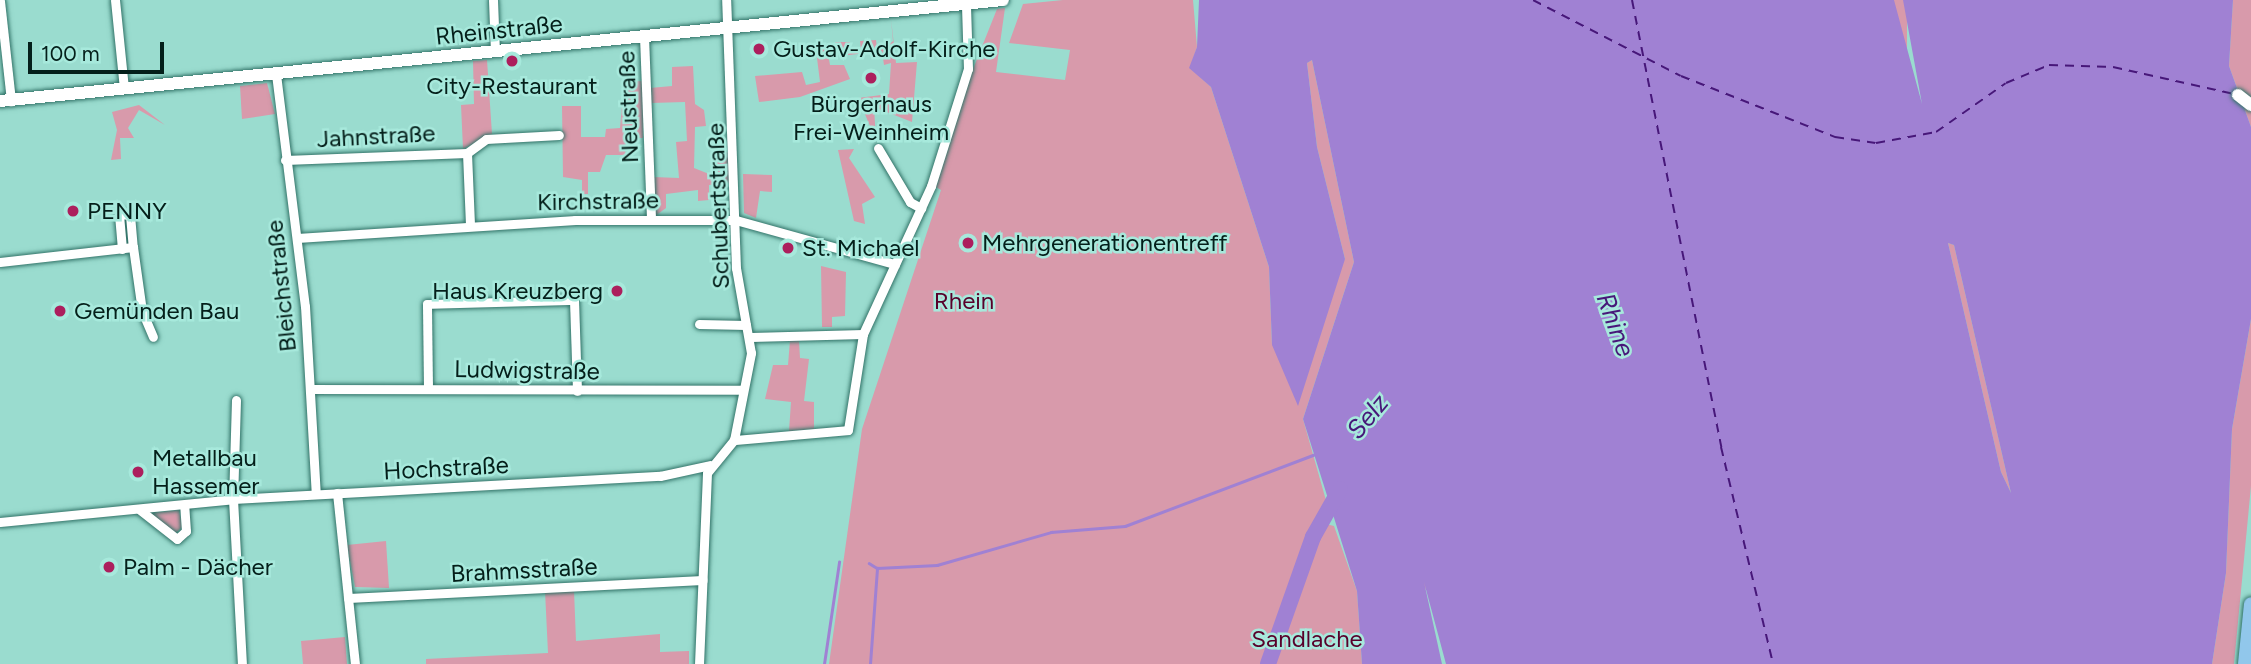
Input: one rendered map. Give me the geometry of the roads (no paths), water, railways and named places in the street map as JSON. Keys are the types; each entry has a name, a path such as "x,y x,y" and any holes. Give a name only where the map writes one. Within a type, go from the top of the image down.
{"main road":[{"path":"2245,664 2251,604"}],"street":[{"path":"115,0 124,89"},
{"path":"493,0 495,52"},
{"name":"Schubertstraße","path":"726,0 736,220 746,325 751,337"},
{"name":"Rheinstraße","path":"5,101 951,3 1003,0"},
{"path":"0,1 5,101"},
{"path":"734,440 848,430 863,334 921,208 968,69 966,4"},
{"name":"Neustraße","path":"644,36 651,218"},
{"name":"Bleichstraße","path":"276,74 297,238 311,389 316,494"},
{"path":"2238,95 2251,105"},
{"name":"Jahnstraße","path":"285,160 467,153 486,139 559,135"},
{"path":"878,148 910,202 921,208"},
{"name":"Jahnstraße","path":"467,153 470,225"},
{"path":"122,249 118,215 125,213 153,337"},
{"name":"Kirchstraße","path":"297,238 470,225 651,218 736,220 895,264"},
{"path":"0,262 133,247"},
{"path":"428,388 427,304 574,300 577,391"},
{"path":"699,324 746,325"},
{"path":"699,664 710,465 734,440 751,337 863,334"},
{"name":"Ludwigstraße","path":"311,389 743,390"},
{"path":"236,400 233,499 242,664"},
{"name":"Hochstraße","path":"0,522 233,499 660,476 710,465"},
{"path":"337,493 355,664"},
{"path":"140,510 177,539 186,531 184,505"},
{"name":"Brahmsstraße","path":"348,598 703,580"}],"water":[{"name":"Rhine","path":"1199,0 1894,0 1922,104 1903,0 2233,0 2229,66 2251,127 2251,319 2232,429 2226,573 2212,664 1446,664 1424,582 1442,664 1362,664 1357,591 1303,419 1354,262 1312,60 1307,63 1317,147 1345,259 1298,406 1272,345 1269,267 1211,87 1189,68 1197,47","holes":["1948,243 1954,245 2011,493 2001,472"]}],"waterway":[{"path":"870,664 877,568 937,565 1051,532 1125,526 1313,455"},
{"name":"Selz","path":"1268,664 1313,537 1340,489"},
{"path":"824,664 839,562"},
{"path":"869,563 877,568"}],"place":[{"name":"Gustav-Adolf-Kirche","path":"759,49"},
{"name":"City-Restaurant","path":"512,61"},
{"name":"Bürgerhaus Frei-Weinheim","path":"871,78"},
{"name":"PENNY","path":"73,211"},
{"name":"Mehrgenerationentreff","path":"968,243"},
{"name":"St. Michael","path":"788,248"},
{"name":"Haus Kreuzberg","path":"617,291"},
{"name":"Gemünden Bau","path":"60,311"},
{"name":"Metallbau Hassemer","path":"138,472"},
{"name":"Palm - Dächer","path":"109,567"}],"park label":[{"name":"Rhein","path":"964,301"},
{"name":"Sandlache","path":"1307,639"}]}
